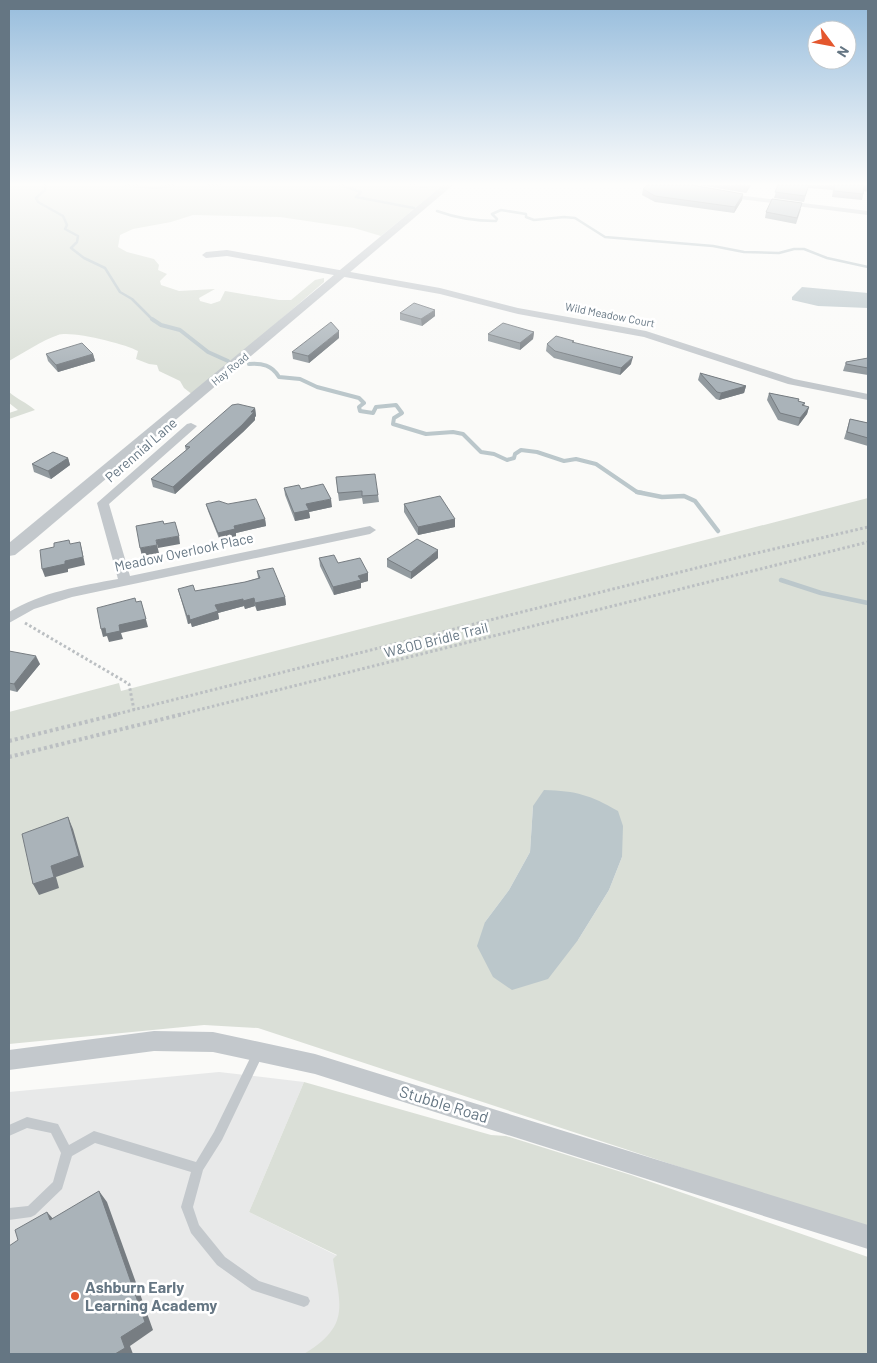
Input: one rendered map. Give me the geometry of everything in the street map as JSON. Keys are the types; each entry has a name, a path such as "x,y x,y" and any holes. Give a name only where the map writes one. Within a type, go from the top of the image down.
{"street":[{"name":"Hay Road","path":"9,551 374,249"},
{"name":"Wild Meadow Court","path":"206,255 227,252 452,293 518,311 646,334 792,382 868,397"},
{"name":"Perennial Lane","path":"125,581 103,503 191,426"},
{"name":"Meadow Overlook Place","path":"10,617 29,606 69,594 370,530"},
{"name":"Stubble Road","path":"9,1060 154,1041 213,1042 260,1051 324,1067 868,1237"}],"lane":[{"path":"260,1051 218,1136 198,1168 187,1207 195,1229 221,1261 256,1286 304,1301"},
{"path":"9,1131 27,1122 54,1128 67,1152 58,1185 30,1211 9,1214"},
{"path":"67,1152 94,1137 198,1168"}],"path":[{"path":"9,741 868,526"},
{"name":"W&OD Bridle Trail","path":"9,757 868,542"},
{"path":"10,617 124,680 129,684 134,710"}],"shaded area":[{"path":"9,249 121,249 154,259 159,265 158,270 167,274 160,281 161,285 179,291 215,289 199,298 200,301 211,304 220,301 225,291 279,300 291,300 315,280 324,278 324,282 193,395 184,388 180,381 159,371 157,365 136,359 138,351 85,336 74,334 58,335 39,343 9,361"},
{"path":"802,287 868,293 868,308 818,306 792,300 792,297"},
{"path":"9,392 35,410 9,419 9,413 18,410 9,403"},
{"path":"868,498 868,1229 258,1028 204,1025 9,1044 9,712 119,683 121,691","holes":["533,806 622,857 609,890 578,940 485,922 509,890 530,852"]},
{"path":"544,790 566,791 583,795 618,811 623,826 622,857 609,890 578,940 548,979 512,990 493,977 477,946 485,922 509,890 530,852 533,806"},
{"path":"219,1072 304,1082 249,1212 390,1282 318,1354 9,1354 9,1092"},
{"path":"304,1082 491,1135 506,1136 631,1175 868,1257 868,1354 304,1354 319,1344 336,1324 339,1302 333,1259 337,1255 249,1212"}],"building":[{"path":"414,303 435,310 421,319 400,313"},
{"path":"331,322 339,331 308,356 292,352"},
{"path":"503,323 534,332 520,343 488,334"},
{"path":"556,336 574,341 572,342 633,357 621,368 555,351 547,344"},
{"path":"82,343 93,354 56,365 46,354"},
{"path":"868,358 868,368 846,364 846,362"},
{"path":"700,373 746,386 721,393 717,392"},
{"path":"769,393 799,399 798,401 805,403 802,405 809,407 800,418 780,413"},
{"path":"238,404 255,408 251,412 254,412 173,487 151,479 190,447 185,446 232,405"},
{"path":"850,419 868,423 868,438 847,432"},
{"path":"53,452 68,458 48,471 32,464"},
{"path":"375,474 378,495 362,496 362,491 338,493 336,477"},
{"path":"323,484 331,499 306,504 309,510 294,513 284,488 299,485 301,489"},
{"path":"440,496 455,519 418,527 404,504"},
{"path":"256,499 265,519 234,526 235,529 218,533 206,504 219,501 228,504"},
{"path":"163,521 164,524 175,522 179,536 156,540 157,545 140,548 136,526"},
{"path":"417,539 438,550 411,572 387,559"},
{"path":"69,540 70,544 80,542 83,557 65,561 65,564 42,569 40,550 54,547 54,543"},
{"path":"334,555 338,563 360,558 368,573 358,576 361,580 333,587 319,558"},
{"path":"273,568 285,597 255,603 254,598 243,601 243,599 215,605 218,611 190,620 189,615 187,616 178,589 193,585 195,591 245,582 260,578 257,571"},
{"path":"135,598 136,602 141,601 146,619 119,625 120,631 106,634 105,628 101,629 97,608"},
{"path":"9,651 36,656 14,684 9,683"},
{"path":"68,817 79,856 51,866 54,877 33,884 22,834"},
{"name":"Ashburn Early Learning Academy","path":"99,1191 145,1322 121,1337 125,1348 115,1354 9,1354 9,1246 18,1240 15,1230 47,1212 50,1220"}],"waterway":[{"path":"72,249 84,258 105,268 120,292 132,299 152,319"},
{"path":"726,249 744,252 779,253 794,249 804,249 827,258 868,267"},
{"path":"152,319 161,325 180,330 208,352 228,361"},
{"path":"249,364 266,366 279,377 300,379 317,387 359,398 364,403 359,407 360,411 373,413 376,407 396,405 402,413 394,418 393,424 426,434 453,432 463,434 481,452 494,454 507,460 514,458 515,454 521,450 537,452 564,461 576,459 596,464 637,492"},
{"path":"637,492 643,493"},
{"path":"637,492 662,497 684,496 695,501 718,531"},
{"path":"781,580 821,593 868,603"}],"place":[{"name":"Ashburn Early Learning Academy","path":"75,1296"}]}
